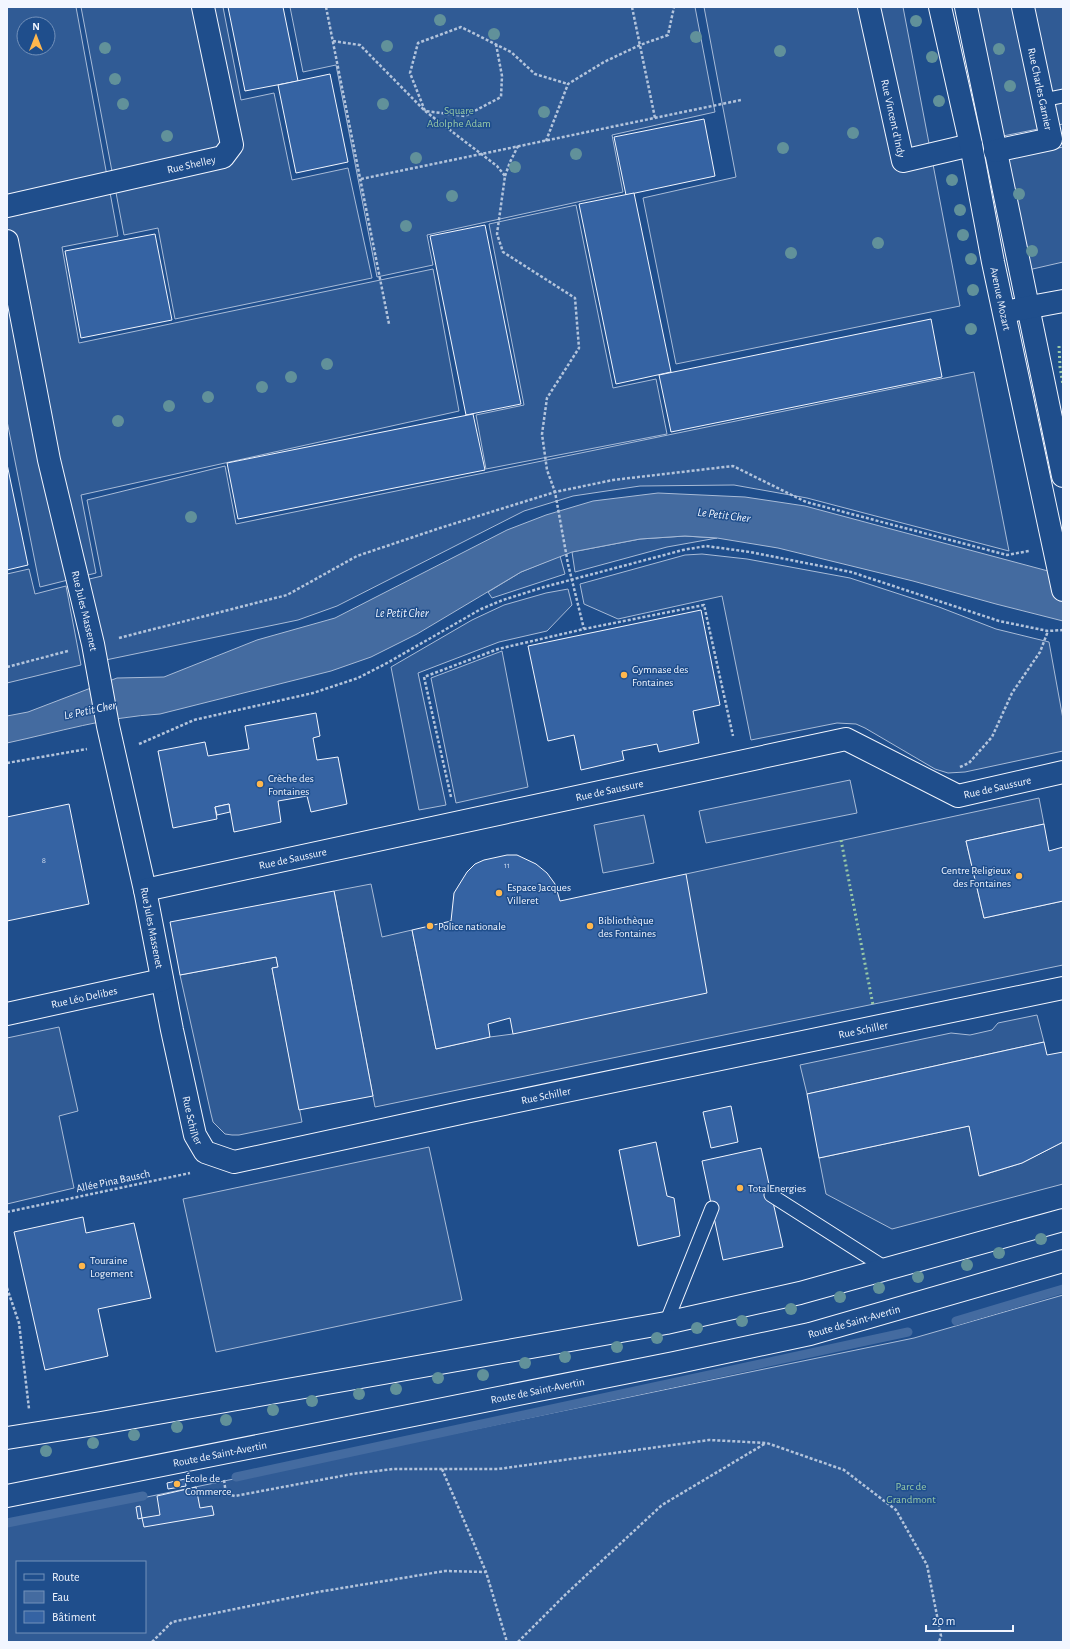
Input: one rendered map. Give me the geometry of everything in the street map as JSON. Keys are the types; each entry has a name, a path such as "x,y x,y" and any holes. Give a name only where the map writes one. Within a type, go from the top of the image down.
{"street":[{"name":"Rue Shelley","path":"7,206 223,156 232,145 203,7"},
{"name":"Rue Vincent d'Indy","path":"869,7 903,161 971,145"},
{"name":"Avenue Mozart","path":"940,7 971,145 1004,313 1063,590"},
{"path":"966,7 1063,476"},
{"name":"Rue Charles Garnier","path":"995,151 1050,139 1053,98 1023,7"},
{"name":"Rue Jules Massenet","path":"7,241 49,460 93,644 108,726 145,890 162,980"},
{"path":"1004,313 1063,300"},
{"name":"Rue de Saussure","path":"145,890 846,739 958,796 1063,772"},
{"name":"Rue Léo Delibes","path":"7,1014 162,980"},
{"name":"Rue Schiller","path":"162,980 195,1135 205,1152 234,1162 1063,988"},
{"path":"7,1438 124,1419 666,1323 800,1293 1063,1220"},
{"name":"Route de Saint-Avertin","path":"7,1496 674,1364 810,1334 1063,1261"}],"lane":[{"path":"772,1195 887,1268"},
{"path":"666,1323 712,1208"}],"path":[{"path":"326,7 389,324"},
{"path":"632,7 655,118"},
{"path":"546,141 568,84 604,62 640,45 668,35 674,7"},
{"path":"425,111 410,73 418,43 461,27 512,52 535,74 568,84"},
{"path":"333,41 360,45 425,111 497,166 505,176"},
{"path":"425,111 465,116 501,97 502,76 496,44"},
{"path":"360,179 741,100"},
{"path":"518,146 505,176 497,234 503,252 575,298 579,348 547,398 542,434 548,470 555,492 556,506 568,564 584,629"},
{"path":"7,667 288,595 357,556 555,492 613,480 733,466 806,502 1007,555 1055,553"},
{"path":"7,763 96,748 114,751 132,746 194,720 313,693 358,678 389,662 481,609 524,593 683,550 706,546 750,552 851,572 999,621 1048,631 1063,630"},
{"path":"457,823 424,677 498,649 584,629 704,605 738,762"},
{"path":"928,781 969,763 992,737 1012,694 1040,652 1048,631"},
{"name":"Allée Pina Bausch","path":"7,1212 194,1172 219,1157"},
{"path":"7,1288 19,1324 30,1413"},
{"path":"229,1453 223,1471 226,1494 235,1496 352,1474 393,1469 498,1469 709,1440 767,1442 844,1470 896,1510 927,1565 941,1636 939,1642"},
{"path":"518,1642 566,1594 662,1505 767,1442"},
{"path":"442,1469 486,1572 507,1642"},
{"path":"152,1642 172,1622 318,1592 445,1571 486,1572"}],"shaded area":[{"path":"7,7 76,7 118,236 62,247 79,343 433,269 459,411 81,495 96,573 40,587 7,421"},
{"path":"81,7 223,7 241,100 274,93 292,180 348,168 372,278 175,319 158,228 124,235"},
{"name":"Square Adolphe Adam","path":"290,7 695,7 715,112 612,135 623,192 427,235 433,265 377,277 336,65 303,72"},
{"path":"704,7 903,7 960,306 676,364 643,198 736,177"},
{"path":"973,7 1063,7 1063,124 998,137"},
{"path":"1063,147 1063,262 1024,271 1003,160"},
{"path":"576,205 613,388 656,379 667,434 486,469 476,415 524,405 489,224"},
{"path":"974,372 1009,551 807,498 734,485 640,486 573,496 524,511 337,606 298,620 96,662 81,581 102,576 87,500 225,466 236,524"},
{"path":"685,536 717,538 667,547 575,572 572,552 640,539"},
{"path":"702,554 747,559 850,578 939,607 996,629 1049,642 1063,719 1063,751 965,772 948,773 935,769 856,724 837,723 751,740 722,596 618,619 584,604 580,584 685,555"},
{"path":"560,556 565,574 492,598 488,592 521,572"},
{"path":"29,569 35,594 66,586 81,665 7,683 7,574"},
{"path":"568,589 572,605 547,631 499,642 418,673 446,805 419,810 391,667 472,620 504,605 546,593"},
{"path":"502,651 528,787 456,803 431,678"},
{"path":"850,780 857,813 706,843 699,811"},
{"path":"1039,798 1044,824 966,841 984,918 1063,901 1063,965 375,1107 334,891 371,884 382,937 412,930 436,1049 490,1037 513,1034 686,874"},
{"path":"644,815 654,863 603,873 594,825"},
{"path":"276,957 278,967 272,968 302,1122 239,1135 225,1134 213,1122 180,975"},
{"path":"1037,1015 1044,1042 807,1094 800,1065 951,1033 970,1035 992,1030 998,1023"},
{"path":"59,1027 78,1111 59,1116 74,1188 7,1204 7,1038"},
{"path":"969,1126 980,1176 1022,1163 1063,1142 1063,1184 892,1229 826,1194 819,1158"},
{"path":"429,1147 462,1300 216,1352 183,1199"},
{"name":"Parc de Grandmont","path":"1063,1295 1063,1642 7,1642 7,1526 914,1338"}],"water":[{"name":"Le Petit Cher","path":"658,493 745,497 805,506 1063,575 1063,621 913,581 778,548 717,538 685,536 640,539 572,552 521,572 417,634 371,657 331,671 160,714 121,718 7,743 7,716 28,712 117,678 164,677 257,640 335,618 507,530 546,515 593,501"}],"building":[{"path":"228,7 283,7 298,81 245,91"},
{"path":"330,74 348,162 296,173 278,85"},
{"path":"704,119 715,176 626,195 614,137"},
{"path":"634,193 671,372 616,384 579,204"},
{"path":"485,225 521,404 466,415 430,236"},
{"path":"155,234 172,320 81,338 65,251"},
{"path":"931,319 942,377 671,432 659,375"},
{"path":"473,414 485,470 238,519 227,463"},
{"path":"7,464 28,565 7,570"},
{"name":"Gymnase des Fontaines","path":"701,610 720,705 693,711 699,743 659,752 657,744 622,751 624,760 581,770 574,735 548,741 528,646"},
{"path":"316,713 320,736 313,738 317,760 338,757 347,804 311,812 307,796 278,801 281,822 234,832 229,804 215,807 217,819 173,828 158,751 205,742 208,756 249,749 245,726"},
{"path":"69,804 89,904 7,921 7,817"},
{"path":"229,804 230,812 217,815 215,807"},
{"name":"Centre Religieux des Fontaines","path":"1044,824 1049,851 1063,847 1063,901 984,918 966,841"},
{"path":"507,855 517,855 536,864 547,873 555,884 560,901 686,874 707,993 513,1034 510,1018 488,1024 490,1037 436,1049 412,930 451,921 454,893 467,872 475,864 484,860"},
{"path":"334,891 373,1096 299,1110 272,968 278,967 276,957 180,975 170,922"},
{"path":"1044,1042 1047,1055 1063,1052 1063,1142 1022,1163 979,1176 969,1126 819,1158 807,1094"},
{"path":"731,1106 738,1142 711,1148 703,1112"},
{"path":"656,1142 667,1196 674,1198 680,1236 638,1246 619,1150"},
{"path":"761,1148 783,1247 723,1260 702,1161"},
{"name":"Touraine Logement","path":"83,1217 86,1233 134,1223 151,1298 98,1309 108,1356 45,1370 14,1232"},
{"name":"École de Commerce","path":"185,1479 186,1486 168,1489 167,1483"},
{"path":"196,1487 200,1508 212,1506 214,1515 144,1527 142,1518 160,1515 157,1496"},
{"path":"140,1506 142,1518 138,1519 136,1507"}],"waterway":[{"path":"956,1321 1063,1289"},
{"path":"236,1477 908,1332"},
{"path":"7,1523 143,1496"}],"hedge":[{"path":"1059,346 1063,385"},
{"path":"841,840 873,1005"}],"place":[{"name":"Gymnase des Fontaines","path":"624,675"},
{"name":"Crèche des Fontaines","path":"260,784"},
{"name":"Centre Religieux des Fontaines","path":"1019,876"},
{"name":"Espace Jacques Villeret","path":"499,893"},
{"name":"Police nationale","path":"430,926"},
{"name":"Bibliothèque des Fontaines","path":"590,926"},
{"name":"TotalEnergies","path":"740,1188"},
{"name":"Touraine Logement","path":"82,1266"},
{"name":"École de Commerce","path":"177,1484"}]}
